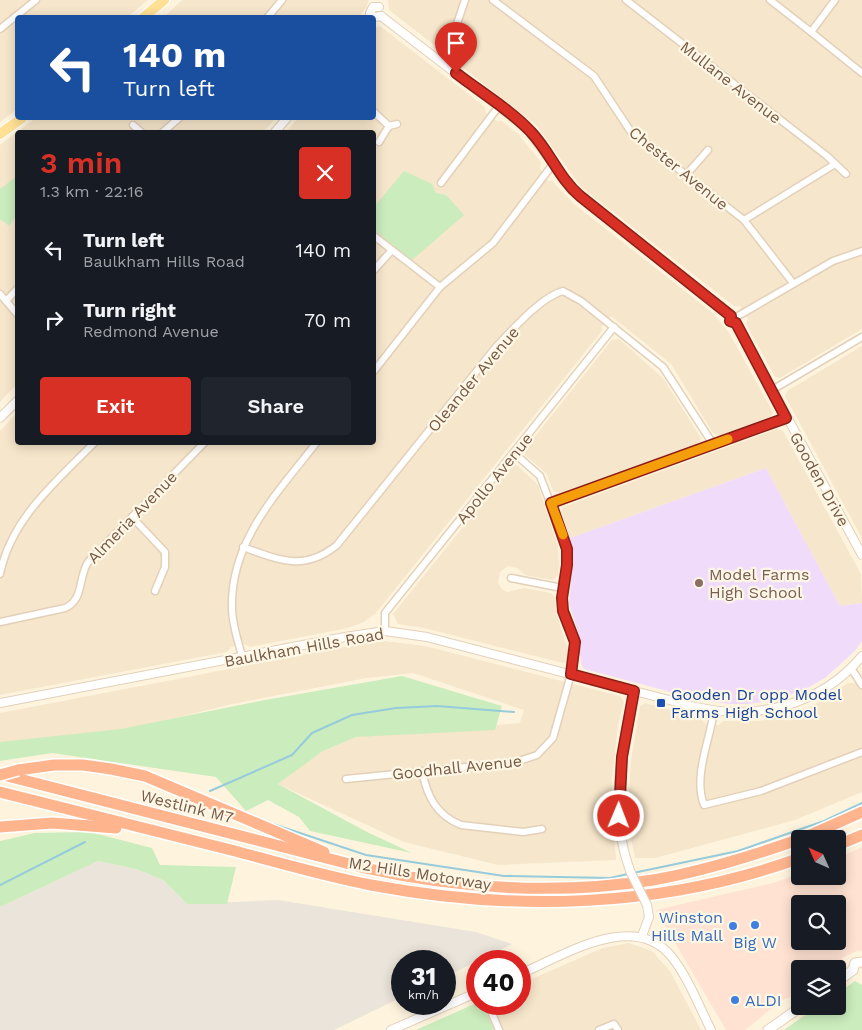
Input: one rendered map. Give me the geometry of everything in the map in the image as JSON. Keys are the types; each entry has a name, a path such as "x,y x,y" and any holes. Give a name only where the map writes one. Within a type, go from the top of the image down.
{"highway":[{"path":"0,775 18,770 54,766 83,766 110,768 145,776 265,829 365,868"},
{"name":"Westlink M7","path":"0,775 365,868"},
{"name":"Westlink M7","path":"0,792 155,831"},
{"name":"M2 Hills Motorway","path":"821,830 862,812"},
{"path":"0,827 52,823 86,824 135,832 155,831"},
{"name":"M2 Hills Motorway","path":"155,831 369,884 440,896 495,901 596,900 663,894 713,884 791,861"},
{"path":"846,842 862,835"},
{"name":"M2 Hills Motorway","path":"365,868 416,878 468,884 541,887 615,884 692,872 791,842"}],"main road":[{"path":"146,15 164,0"},
{"path":"0,134 19,120"},
{"path":"846,978 858,972 855,963 862,962"},
{"path":"768,1030 791,1014"}],"street":[{"path":"17,15 36,0"},
{"path":"270,15 282,0"},
{"path":"442,62 447,53 465,0"},
{"name":"Chester Avenue","path":"493,0 594,76 630,132 744,220 793,283"},
{"name":"Mullane Avenue","path":"626,0 846,174"},
{"path":"770,0 862,73"},
{"path":"811,32 836,0"},
{"name":"Gooden Drive","path":"377,12 532,132 568,186 735,318 786,418 862,554"},
{"path":"0,29 15,17"},
{"path":"441,183 499,106"},
{"path":"376,114 388,126"},
{"path":"165,130 177,120"},
{"path":"277,130 285,120"},
{"path":"379,142 388,126 397,124"},
{"path":"133,125 139,130"},
{"path":"686,175 708,150"},
{"path":"376,368 440,288 493,243 554,164"},
{"path":"744,220 835,164"},
{"path":"376,238 440,288"},
{"path":"376,268 392,250"},
{"path":"735,318 833,261 862,250"},
{"path":"6,301 15,291"},
{"name":"Oleander Avenue","path":"243,547 278,560 291,562 303,562 330,551 337,545 496,347 513,328 558,292 563,291 571,294 663,367 713,444"},
{"path":"0,294 15,312"},
{"name":"Apollo Avenue","path":"384,631 385,613 614,327"},
{"path":"772,390 862,338"},
{"path":"0,418 15,403"},
{"path":"551,503 786,418"},
{"path":"0,574 6,551 22,522 42,496 92,445"},
{"name":"Almeria Avenue","path":"75,601 80,577 88,562 202,445"},
{"path":"242,656 232,609 234,575 243,547 264,510 315,445"},
{"name":"Goodhall Avenue","path":"346,779 516,762 537,755 552,738 571,674 575,642 563,611 562,588 567,565 567,549 540,476 514,453"},
{"path":"132,517 165,552 165,566 155,591"},
{"path":"511,578 562,588"},
{"path":"0,622 65,608 75,601 82,606"},
{"name":"Baulkham Hills Road","path":"0,703 242,656 384,631 427,636 634,691"},
{"path":"642,936 649,917 647,905 631,872 622,846 619,816 622,761 634,691 714,711 750,712 784,706 821,690 851,668 862,656"},
{"path":"851,668 862,685"},
{"path":"714,711 705,754 700,793 704,805 761,791 862,752"},
{"path":"422,771 430,798 437,809 452,822 460,825 523,832 542,829"},
{"path":"531,969 599,941 625,934 642,936 659,945 677,963 711,1030"},
{"path":"391,1030 466,997"},
{"path":"493,1015 499,1030"},
{"path":"599,1030 614,1024 618,1030"}],"shaded area":[{"path":"0,0 148,0 129,15 15,15 15,111 0,122"},
{"path":"182,0 369,0 366,8 360,15 166,15"},
{"path":"388,0 862,0 862,329 780,378 775,377 746,324 748,319 740,306 734,306 581,187 537,126 456,62 453,55 442,47 438,48 389,10"},
{"path":"380,26 485,107 486,113 497,121 502,121 518,134 541,162 540,169 548,181 552,181 574,204 714,314 729,333 773,412 771,417 720,436 713,433 671,364 611,316 602,326 602,331 376,613 364,622 348,628 250,647 244,644 231,647 227,652 0,695 0,431 15,415 15,445 376,445 376,130 288,130 296,120 376,120 376,27"},
{"path":"33,120 274,120 265,130 20,130"},
{"path":"15,134 15,386 0,402 0,145"},
{"path":"619,339 663,378 701,438 699,443 559,493 553,491 547,474 525,455 525,449 612,340"},
{"path":"862,346 862,538 785,396 787,391"},
{"path":"777,429 783,431 861,574 862,603 840,606 766,468 570,538 561,512 563,507"},
{"path":"517,465 538,485 558,547 559,569 557,577 552,580 525,575 517,568 508,566 500,572 498,582 501,588 507,592 524,588 551,593 555,597 556,613 568,650 567,661 563,663 424,628 398,624 393,614 512,466"},
{"name":"Model Farms High School","path":"766,468 840,606 862,603 862,641 855,651 825,678 804,690 771,701 748,704 729,704 701,700 584,669 581,664 579,635 569,603 573,563 570,538"},
{"path":"385,641 425,646 620,696 624,702 618,725 612,779 612,811 616,860 498,865 404,842 278,784 323,751 356,737 520,723 524,710 413,673 367,678 232,704 5,760 0,758 0,713 364,643"},
{"path":"862,676 862,792 795,820 655,858 635,858 629,828 628,806 631,760 640,706 645,703 701,718 705,723 718,725 724,721 759,721 781,717 812,706"},
{"name":"Winston Hills Mall","path":"862,847 862,951 857,951 842,958 842,960 791,960 791,997 782,1000 745,1030 726,1030 656,910 773,883 791,876 791,885 846,885 846,854"},
{"path":"98,861 136,869 163,880 187,904 278,900 476,932 512,944 500,950 466,950 466,967 456,972 456,950 391,950 391,1002 334,1030 0,1030 0,907"},
{"path":"629,943 652,951 670,971 701,1030 416,1030 450,1015 456,1015 456,1012 466,1008 466,1015 531,1015 531,979 603,948"}],"green space":[{"path":"404,171 432,184 436,193 446,195 464,215 412,260 376,232 376,205"},
{"path":"15,178 15,218 9,226 0,219 0,189"},
{"path":"402,676 502,706 495,730 356,737 323,751 278,784 367,832 412,853 310,831 299,817 268,800 246,811 216,777 52,753 0,761 0,742 121,729 265,700"},
{"path":"90,832 152,848 160,865 236,867 227,904 187,904 163,880 136,869 98,861 0,907 0,841 35,833"},
{"path":"855,981 862,985 862,1030 784,1030 805,1015 846,1015 846,987"},
{"path":"466,1008 466,1015 487,1015 494,1030 416,1030 450,1015 456,1015 456,1012"}],"waterway":[{"path":"210,791 292,755 312,733 352,715 396,708 437,706 514,712"},
{"path":"633,873 738,851 824,821 862,803"},
{"path":"273,824 366,855 504,876 610,878 628,874"},
{"path":"0,885 85,842"}],"slow traffic":[{"path":"563,535 551,503 728,439"}],"place":[{"name":"Model Farms High School","path":"699,583"},
{"name":"Gooden Dr opp Model Farms High School","path":"661,703"},
{"name":"Big W","path":"755,925"},
{"name":"Winston Hills Mall","path":"733,926"},
{"name":"ALDI","path":"735,1000"}],"route":[{"path":"456,73 527,128 539,141 572,190 731,316 730,321 734,324 736,323 786,418 551,503 567,549 567,565 562,588 562,605 575,642 575,658 571,674 634,691 622,757 619,816"}]}
